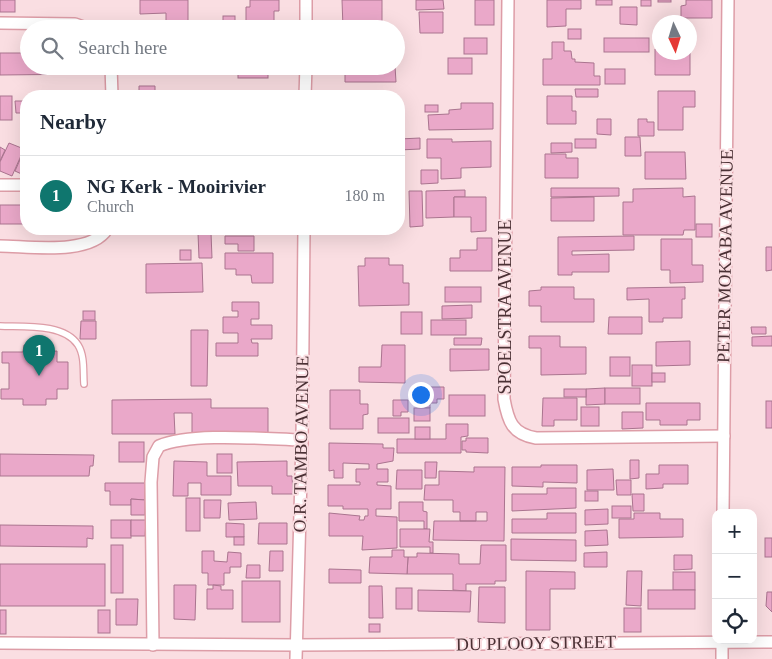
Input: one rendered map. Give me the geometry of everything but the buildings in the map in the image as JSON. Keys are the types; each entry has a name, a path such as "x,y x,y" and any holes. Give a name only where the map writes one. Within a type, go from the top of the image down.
{"street":[{"path":"306,0 306,20"},
{"name":"SPOELSTRA AVENUE","path":"508,0 504,399 513,427 521,435 536,438 724,436"},
{"name":"PETER MOKABA AVENUE","path":"723,509 728,0"},
{"path":"0,23 20,23"},
{"path":"111,75 112,90"},
{"path":"306,75 306,90"},
{"path":"0,185 20,185"},
{"path":"0,246 79,246 96,241 101,235"},
{"name":"O.R. TAMBO AVENUE","path":"296,659 302,440 304,235"},
{"path":"154,645 151,482 153,457 158,446 169,442 209,439 302,440"},
{"name":"DU PLOOY STREET","path":"0,643 296,646 712,641"},
{"name":"DU PLOOY STREET","path":"757,642 772,642"},
{"path":"722,644 722,659"}],"lane":[{"path":"0,326 56,331 70,336 78,346 82,358 84,384"}],"place":[{"name":"NG Kerk - Mooirivier","path":"39,376"}]}
